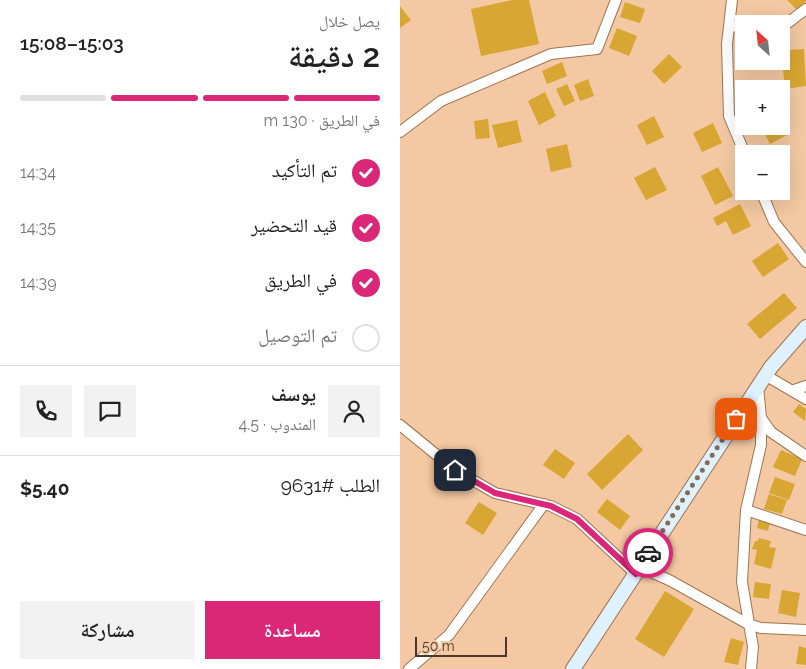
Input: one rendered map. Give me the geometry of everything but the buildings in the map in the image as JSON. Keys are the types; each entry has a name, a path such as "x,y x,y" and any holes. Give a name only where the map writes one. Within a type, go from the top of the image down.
{"main road":[{"path":"573,669 761,381 806,327"}],"street":[{"path":"400,132 441,100 551,54 597,49 616,0"},
{"path":"732,0 727,44 729,116 741,145"},
{"path":"790,21 806,9"},
{"path":"729,26 735,26"},
{"path":"765,200 774,222 806,262"},
{"path":"751,669 753,647 742,582 746,510 761,445 761,381 794,390 806,398"},
{"path":"794,390 806,386"},
{"path":"761,418 771,432 806,456"},
{"path":"400,425 455,470 495,493 551,506 577,519 638,570 671,581 748,624 761,628 806,630"},
{"path":"409,669 449,635 544,504"},
{"path":"746,510 806,530"}],"way so far":[{"path":"648,553 736,419"}],"route":[{"path":"455,470 495,493 551,506 577,519 636,574 648,553"}]}
